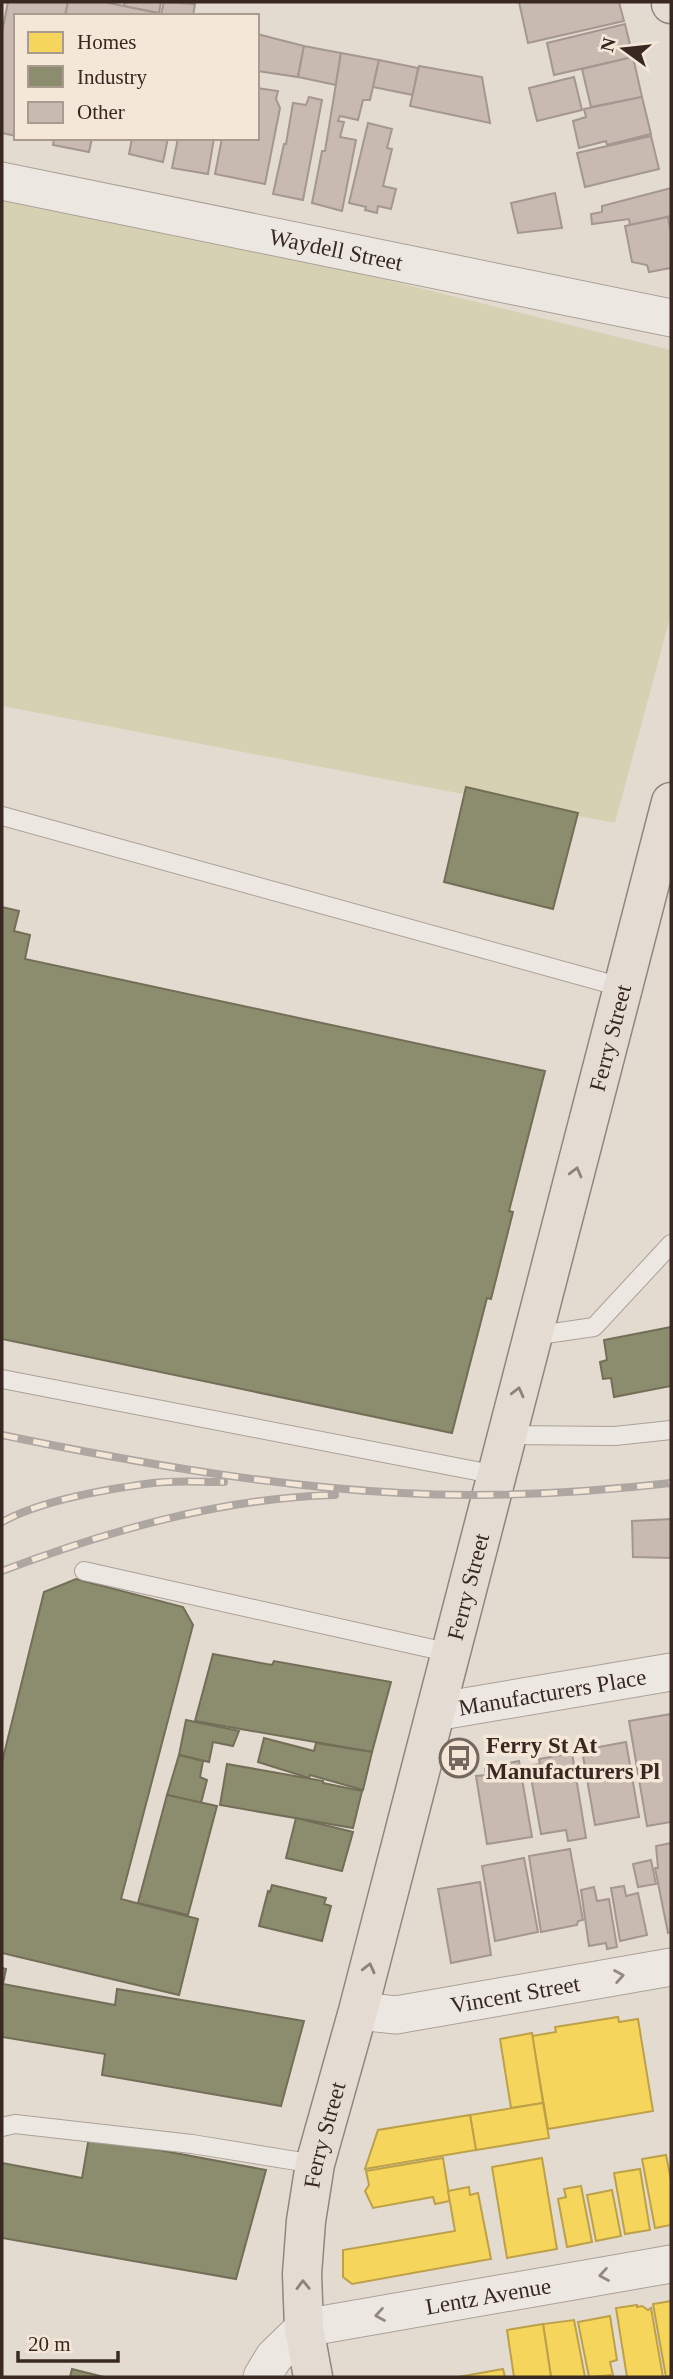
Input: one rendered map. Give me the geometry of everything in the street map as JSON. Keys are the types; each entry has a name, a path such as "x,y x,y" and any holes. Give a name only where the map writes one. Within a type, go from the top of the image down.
{"main road":[{"name":"Ferry Street","path":"313,2377 304,2328 302,2274 306,2221 315,2164 358,2011 671,802"}],"street":[{"name":"Waydell Street","path":"2,181 671,318"},
{"name":"Manufacturers Place","path":"435,1712 671,1672"},
{"name":"Vincent Street","path":"358,2011 396,2015 671,1967"},
{"name":"Lentz Avenue","path":"304,2328 671,2264"},
{"path":"262,2377 274,2357 304,2328"}],"lane":[{"path":"2,816 625,988"},
{"path":"532,1336 594,1327 671,1244"},
{"path":"2,1379 497,1475"},
{"path":"507,1435 615,1437 671,1430"},
{"path":"84,1571 451,1653"},
{"path":"2,2127 15,2124 192,2144 315,2164"}],"shaded area":[{"path":"2,185 671,350 671,614 615,823 2,706"}],"building: Homes":[{"path":"618,2017 619,2022 638,2019 653,2111 548,2129 532,2036 556,2032 555,2027"},
{"path":"532,2033 543,2103 511,2108 500,2039"},
{"path":"543,2103 549,2138 476,2150 470,2115"},
{"path":"470,2115 476,2150 365,2169 378,2130"},
{"path":"666,2155 671,2180 671,2225 655,2228 642,2159"},
{"path":"443,2158 450,2201 435,2204 433,2197 373,2208 365,2191 369,2185 366,2171"},
{"path":"542,2158 557,2249 507,2258 492,2167"},
{"path":"640,2169 650,2230 625,2234 614,2173"},
{"path":"581,2186 592,2242 567,2247 558,2199 566,2197 564,2189"},
{"path":"469,2187 470,2195 478,2193 491,2259 352,2284 343,2277 343,2250 455,2231 448,2191"},
{"path":"612,2190 621,2236 596,2241 587,2195"},
{"path":"671,2301 671,2376 666,2377 653,2304"},
{"path":"637,2305 648,2310 651,2308 663,2377 627,2377 616,2308"},
{"path":"610,2316 617,2360 610,2362 613,2375 589,2377 578,2322"},
{"path":"574,2320 585,2377 551,2377 543,2324"},
{"path":"543,2324 551,2377 514,2377 507,2330"},
{"path":"503,2369 505,2377 458,2377"}],"building: Industry":[{"path":"466,787 578,813 553,909 444,882"},
{"path":"2,907 19,911 14,931 30,935 25,959 545,1071 509,1211 513,1212 491,1299 487,1298 452,1433 2,1339"},
{"path":"671,1327 671,1386 614,1397 611,1378 603,1379 600,1362 607,1360 604,1340"},
{"path":"76,1579 183,1607 193,1625 121,1899 198,1919 179,1995 2,1953 2,1762 44,1592"},
{"path":"213,1654 272,1665 274,1661 391,1682 372,1752 195,1721"},
{"path":"186,1720 239,1731 233,1746 213,1742 209,1762 179,1755"},
{"path":"264,1738 314,1751 316,1743 372,1752 363,1790 310,1775 309,1778 258,1762"},
{"path":"179,1755 203,1761 200,1777 207,1780 201,1803 167,1795"},
{"path":"227,1764 323,1781 362,1791 353,1828 220,1805"},
{"path":"167,1795 217,1806 188,1915 138,1903"},
{"path":"296,1818 353,1832 342,1871 286,1858"},
{"path":"272,1885 326,1898 324,1904 331,1906 322,1941 259,1926"},
{"path":"2,1968 6,1969 3,1984 115,2005 117,1989 304,2021 281,2106 102,2075 105,2054 2,2037"},
{"path":"89,2137 266,2170 236,2279 2,2238 2,2163 82,2178"},
{"path":"72,2369 104,2377 70,2377"}],"building: Other":[{"path":"8,2 68,2 65,14 14,14 14,136 2,133 2,32"},
{"path":"68,2 104,2 159,13 159,14 65,14"},
{"path":"125,2 161,2 159,13 124,6"},
{"path":"164,2 195,4 193,14 161,14"},
{"path":"519,2 619,2 624,21 528,43"},
{"path":"625,24 633,57 554,75 547,43"},
{"path":"259,35 304,46 298,77 259,71"},
{"path":"304,46 341,53 336,85 298,77"},
{"path":"341,53 379,60 370,100 363,100 358,120 340,116 338,121 344,122 340,137 356,140 342,211 312,203 322,151 325,151"},
{"path":"633,57 642,97 591,107 582,69"},
{"path":"379,60 418,68 413,95 373,87"},
{"path":"419,66 482,77 490,123 410,106"},
{"path":"574,77 582,110 537,121 529,88"},
{"path":"259,88 278,91 276,99 280,108 265,184 215,174 222,140 259,140"},
{"path":"309,97 322,100 303,200 273,194 293,103 306,105"},
{"path":"642,97 651,134 607,145 606,141 579,148 573,121 586,117 584,109"},
{"path":"368,123 392,129 387,148 392,149 383,186 396,189 391,209 378,206 377,213 349,203"},
{"path":"651,136 659,169 585,187 577,153"},
{"path":"54,140 92,140 89,152 53,145"},
{"path":"132,140 168,140 163,162 129,154"},
{"path":"178,140 214,140 208,174 172,168"},
{"path":"671,188 671,216 630,225 629,219 592,224 591,214 602,212 602,206"},
{"path":"555,193 562,228 518,233 511,203"},
{"path":"668,217 671,268 649,272 647,265 632,262 625,226"},
{"path":"671,1519 671,1558 633,1557 632,1521"},
{"path":"671,1714 671,1822 647,1826 629,1721"},
{"path":"626,1742 639,1817 595,1825 583,1756 594,1755 593,1748"},
{"path":"572,1753 586,1838 568,1841 566,1830 541,1834 529,1766 540,1764 539,1759"},
{"path":"519,1761 532,1837 487,1844 476,1776 486,1775 485,1768"},
{"path":"671,1843 671,1932 668,1933 655,1868 658,1868 656,1846"},
{"path":"570,1849 583,1920 578,1921 577,1925 541,1932 529,1856"},
{"path":"524,1858 538,1932 495,1941 482,1866"},
{"path":"651,1860 656,1884 638,1887 633,1864"},
{"path":"480,1882 491,1955 451,1963 438,1889"},
{"path":"624,1886 626,1896 638,1893 647,1935 620,1941 611,1888"},
{"path":"594,1887 597,1901 609,1899 617,1947 607,1949 606,1943 589,1946 581,1890"}],"railway":[{"path":"2,1435 200,1472 351,1490 503,1495 671,1483"},
{"path":"2,1522 36,1507 116,1489 162,1482 224,1482"},
{"path":"2,1571 165,1519 249,1503 335,1495"}],"place":[{"name":"Ferry St At Manufacturers Pl","path":"459,1758"}]}
